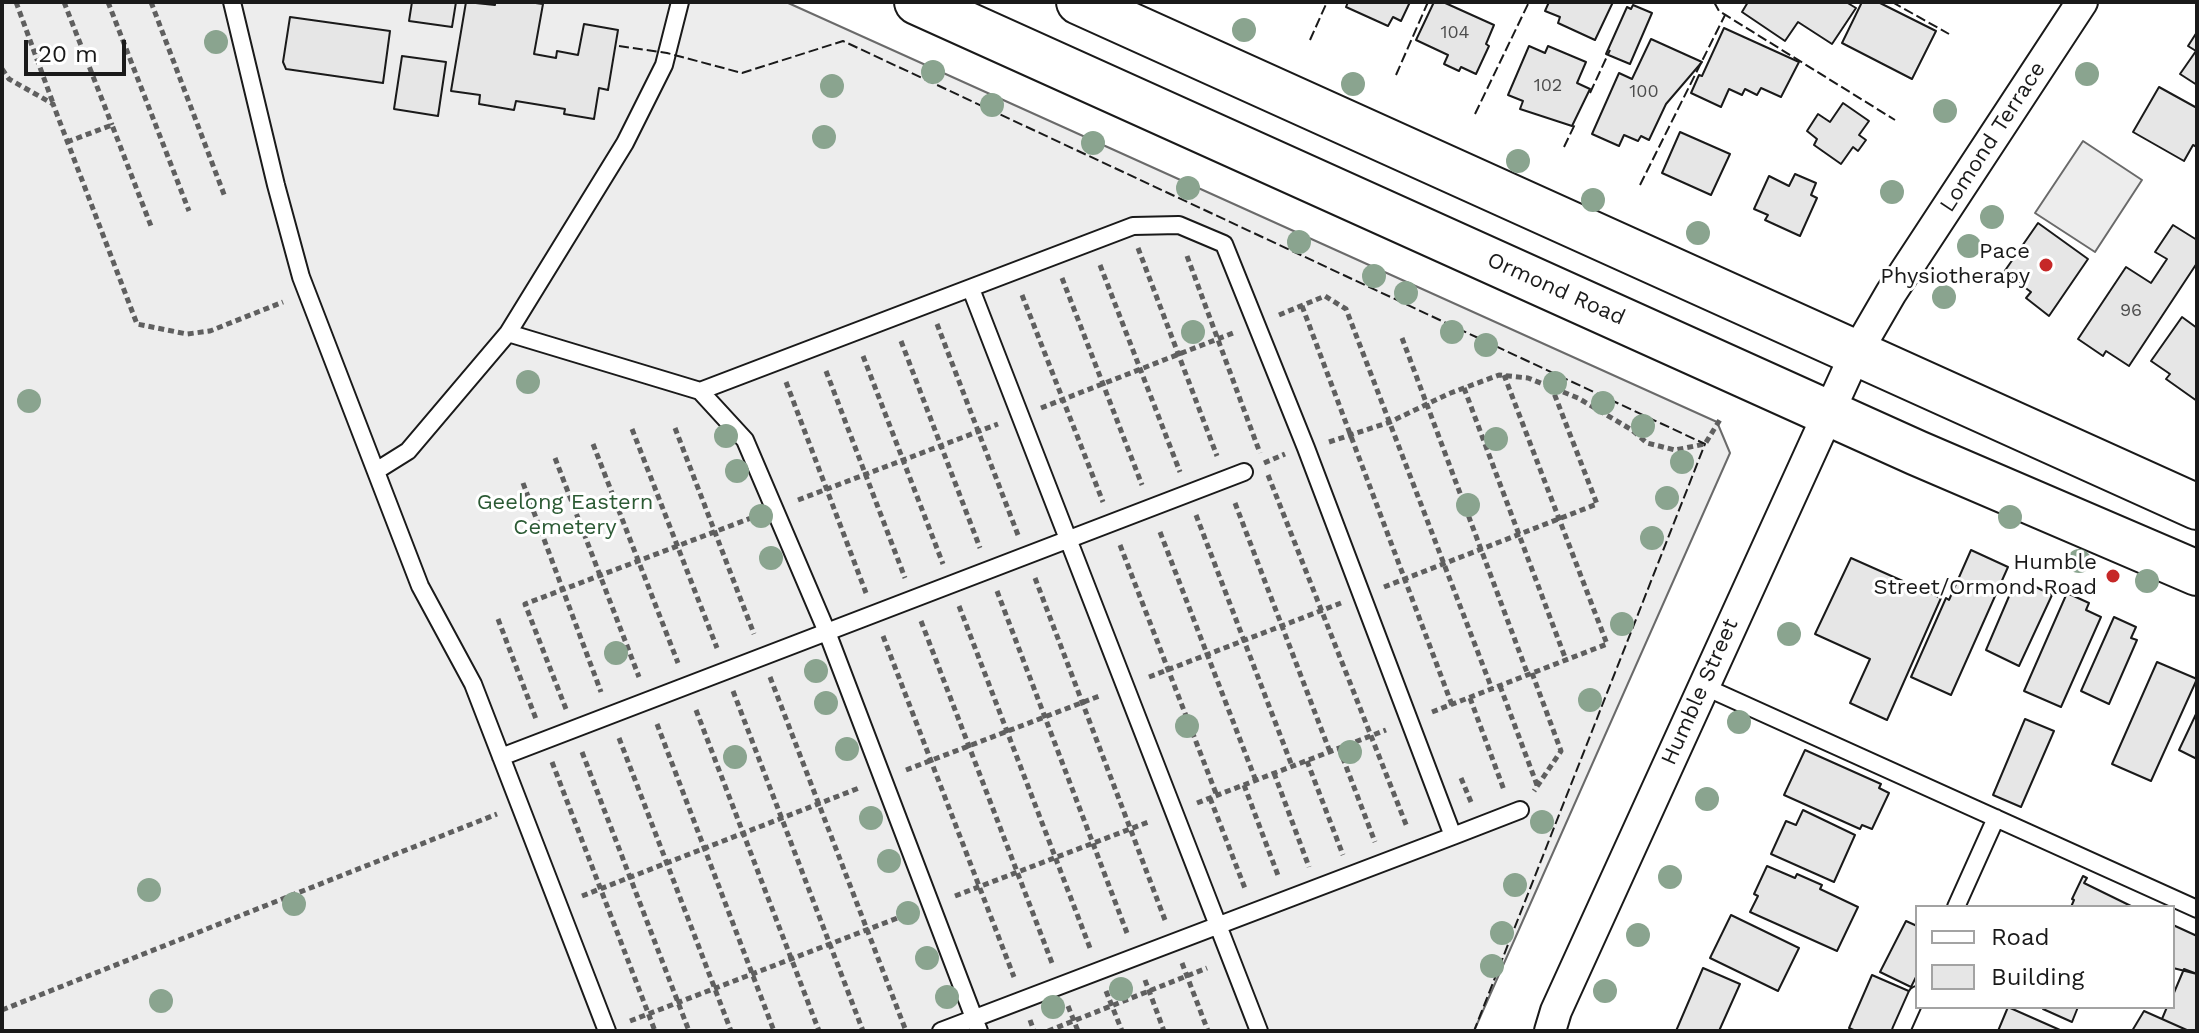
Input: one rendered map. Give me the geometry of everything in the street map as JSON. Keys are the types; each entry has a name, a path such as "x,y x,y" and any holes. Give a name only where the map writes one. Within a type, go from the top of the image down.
{"highway":[{"name":"Ormond Road","path":"917,2 1917,453 2197,573"},
{"path":"1079,2 2197,507"}],"street":[{"name":"Lomond Terrace","path":"1855,355 1891,293 2082,2"},
{"name":"Humble Street","path":"1550,1031 1556,1011 1855,355"}],"lane":[{"path":"232,2 276,185 307,292 420,586 473,684 606,1030"},
{"path":"376,471 408,451 508,333 625,143 664,65 680,2"},
{"path":"700,391 1133,226 1175,225 1224,244 1306,448 1453,836"},
{"path":"971,289 1259,1031"},
{"path":"508,333 700,391 745,440 827,632 976,1024"},
{"path":"501,757 1244,472"},
{"path":"1703,686 2197,909"},
{"path":"941,1031 976,1024 1022,1000 1098,970 1516,811"},
{"path":"1957,905 1996,818"},
{"path":"1901,1031 1915,1000"}],"path":[{"path":"16,2 137,324 187,334 210,331 307,292"},
{"path":"64,2 151,226"},
{"path":"108,2 189,211"},
{"path":"151,2 225,197"},
{"path":"2,69 9,79 53,104"},
{"path":"67,142 112,125"},
{"path":"1175,225 1321,611 1416,850"},
{"path":"689,1031 525,604 1021,416 1325,296 1346,309 1492,689"},
{"path":"930,305 1208,1031"},
{"path":"1302,306 1452,705"},
{"path":"892,318 1164,1031"},
{"path":"855,333 1122,1031"},
{"path":"1402,338 1481,550 1561,751 1516,811 1469,698"},
{"path":"817,347 1078,1031"},
{"path":"778,362 1034,1031"},
{"path":"1244,472 1306,448 1390,422 1464,388 1504,375 1528,378 1578,398 1632,430 1647,443 1675,450 1705,444 1721,418"},
{"path":"606,1030 1607,644 1504,375"},
{"path":"1464,388 1566,660"},
{"path":"558,905 1597,504 1552,388"},
{"path":"675,428 906,1031"},
{"path":"632,429 863,1031"},
{"path":"593,444 819,1031"},
{"path":"555,458 774,1031"},
{"path":"523,483 731,1031"},
{"path":"498,619 655,1031"},
{"path":"1500,686 1537,786"},
{"path":"1339,748 1383,862"},
{"path":"1307,761 1350,874"},
{"path":"1274,773 1316,887"},
{"path":"1244,785 1286,898"},
{"path":"1210,798 1254,911"},
{"path":"2,1010 520,805"},
{"path":"1048,1031 1231,959"}],"shaded area":[{"name":"Geelong Eastern Cemetery","path":"2,2 786,2 1717,422 1730,453 1474,1031 2,1031"},
{"path":"2083,141 2142,180 2095,252 2035,213"}],"building":[{"path":"412,2 456,2 452,27 409,21"},
{"path":"466,2 543,4 534,54 556,58 557,51 578,55 584,24 618,30 608,90 599,88 594,119 564,114 565,109 516,101 514,110 479,104 480,95 451,91"},
{"path":"1348,2 1410,2 1401,21 1393,17 1388,26 1346,7"},
{"path":"1434,2 1443,2 1494,25 1486,44 1489,46 1476,74 1444,64 1448,55 1416,40"},
{"path":"1549,2 1613,2 1595,40 1558,23 1560,17 1545,11"},
{"path":"1748,2 1846,2 1856,8 1832,44 1798,22 1785,41 1742,12"},
{"path":"1862,2 1878,2 1936,31 1912,79 1842,43"},
{"path":"1633,5 1652,13 1630,64 1606,54 1627,7 1631,9"},
{"path":"290,17 390,31 383,83 286,69 283,62"},
{"path":"1724,28 1799,62 1781,97 1761,88 1757,95 1745,89 1742,95 1729,89 1721,107 1691,93"},
{"path":"2197,32 2197,85 2180,74 2196,51 2188,46"},
{"path":"1651,39 1702,62 1666,104 1649,140 1641,136 1638,141 1624,135 1619,146 1592,134 1619,73 1632,79"},
{"path":"1529,46 1545,53 1548,46 1586,62 1577,83 1590,89 1572,126 1520,109 1523,101 1508,95"},
{"path":"402,56 446,62 438,116 394,109"},
{"path":"2159,87 2197,108 2197,147 2193,145 2184,161 2133,132"},
{"path":"1843,103 1869,121 1859,135 1866,140 1858,151 1853,147 1841,164 1814,145 1817,139 1807,131 1818,114 1830,122"},
{"path":"1680,132 1730,154 1711,195 1662,173"},
{"path":"1795,174 1816,183 1811,195 1817,198 1800,236 1765,220 1768,215 1754,209 1769,176 1789,186"},
{"name":"Pace Physiotherapy","path":"2038,223 2088,259 2049,316 2026,298 2031,292 2004,272"},
{"path":"2173,225 2197,240 2197,263 2129,366 2106,351 2103,356 2078,339 2126,267 2151,283 2167,259 2155,252"},
{"path":"2182,317 2197,328 2197,401 2166,379 2170,374 2151,361"},
{"path":"1971,550 2008,567 1951,695 1911,677"},
{"path":"1851,558 1941,598 1887,720 1850,703 1870,659 1815,634"},
{"path":"2028,583 2052,595 2019,666 1986,650 2013,587 2024,591"},
{"path":"2067,593 2089,603 2086,610 2101,617 2061,707 2024,691"},
{"path":"2114,617 2136,627 2131,638 2137,640 2109,704 2081,691"},
{"path":"2157,662 2197,679 2151,781 2112,764"},
{"path":"2197,712 2197,759 2179,750"},
{"path":"2025,719 2054,731 2021,807 1993,795"},
{"path":"1805,750 1881,784 1879,788 1889,793 1872,829 1862,825 1860,829 1784,795"},
{"path":"1803,810 1855,835 1834,882 1771,854 1786,821 1796,825"},
{"path":"1767,866 1822,885 1820,889 1858,907 1837,951 1750,912 1758,896 1754,894"},
{"path":"2083,876 2087,878 2084,883 2129,905 2072,905"},
{"path":"1731,915 1799,948 1778,991 1710,958"},
{"path":"1906,921 1915,925 1915,979 1911,987 1880,972"},
{"path":"2175,926 2197,936 2197,974 2175,968"},
{"path":"1703,968 1740,984 1719,1031 1676,1031"},
{"path":"2184,969 2197,974 2197,1031 2189,1031 2162,1019 2166,1009 2175,1009 2175,990"},
{"path":"1872,975 1911,992 1893,1031 1856,1031 1849,1028"},
{"path":"2007,1009 2060,1030 2059,1031 1998,1031"},
{"path":"2043,1009 2077,1009 2072,1022"},
{"path":"2144,1011 2189,1031 2132,1031"}],"fence":[{"path":"1310,40 1327,2"},
{"path":"1396,75 1428,2"},
{"path":"1475,114 1529,2"},
{"path":"1714,2 1719,11 1895,120"},
{"path":"1892,2 1949,34"},
{"path":"1640,185 1725,15"},
{"path":"619,46 667,53 742,73 843,41 1705,444 1474,1031"},
{"path":"1590,93 1610,50"},
{"path":"1564,147 1576,122"}],"place":[{"name":"Pace Physiotherapy","path":"2046,265"},
{"name":"Humble Street/Ormond Road","path":"2113,576"}]}
